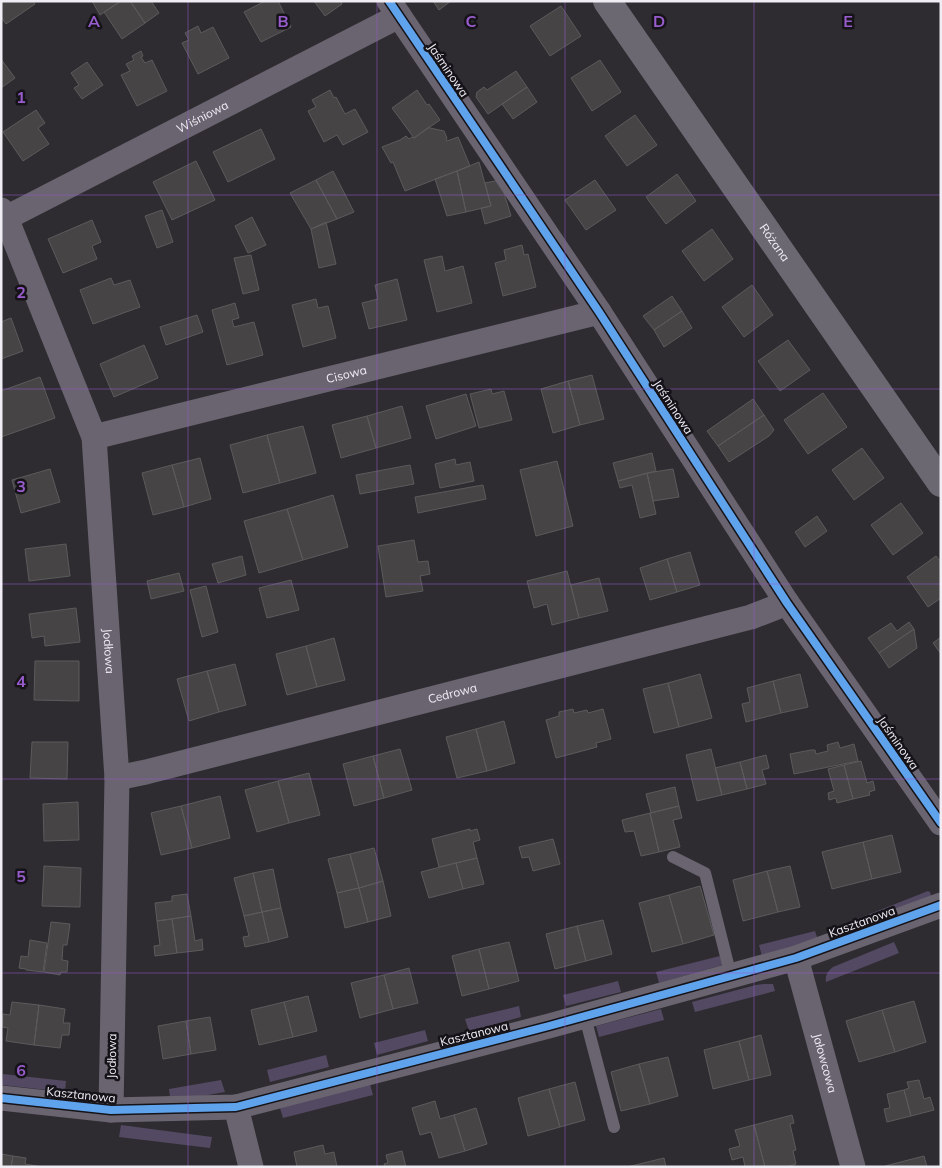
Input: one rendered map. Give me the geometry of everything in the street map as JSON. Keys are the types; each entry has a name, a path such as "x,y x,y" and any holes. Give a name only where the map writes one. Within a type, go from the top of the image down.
{"street":[{"name":"Różana","path":"607,1 941,483"},
{"name":"Wiśniowa","path":"4,214 394,9"},
{"name":"Jaśminowa","path":"394,9 598,312 787,603 941,823"},
{"name":"Jodłowa","path":"4,214 94,437 117,778 111,1110"},
{"name":"Cisowa","path":"94,437 598,312"},
{"name":"Cedrowa","path":"117,778 751,617 787,603"},
{"name":"Kasztanowa","path":"1,1098 111,1110 236,1107 586,1016 796,958 941,905"},
{"name":"Jałowcowa","path":"796,958 853,1167"},
{"path":"236,1107 251,1167"}],"lane":[{"path":"672,857 705,874 732,976"},
{"path":"586,1016 614,1127"}],"shaded area":[{"path":"928,891 932,899 855,929 852,921"},
{"path":"815,931 818,940 762,956 759,945"},
{"path":"894,942 899,953 826,982 827,973 833,967"},
{"path":"720,956 723,965 659,983 656,972"},
{"path":"618,981 621,992 566,1006 563,995"},
{"path":"765,984 773,984 775,991 695,1012 692,1002"},
{"path":"519,1006 521,1017 469,1031 465,1019"},
{"path":"661,1009 664,1020 599,1037 596,1026"},
{"path":"425,1030 428,1041 377,1055 374,1043"},
{"path":"326,1055 329,1067 270,1082 267,1070"},
{"path":"3,1074 66,1081 65,1092 2,1085"},
{"path":"221,1080 225,1092 197,1097 170,1097 169,1089"},
{"path":"370,1084 373,1095 283,1118 280,1108"},
{"path":"121,1125 212,1137 210,1148 119,1137"}],"building":[{"path":"4,1 33,1 35,4 6,24 1,17 1,3"},
{"path":"92,1 121,1 100,15"},
{"path":"121,1 130,1 145,23 122,39 104,12"},
{"path":"130,1 151,1 159,13 145,23"},
{"path":"265,1 278,1 291,27 261,42 244,12"},
{"path":"314,1 341,1 342,4 325,16"},
{"path":"433,1 451,1 439,10"},
{"path":"561,6 581,36 550,56 530,26"},
{"path":"198,26 201,33 213,27 229,58 198,74 182,43 189,40 185,33"},
{"path":"141,51 143,56 141,57 145,63 152,60 167,91 137,106 121,75 130,71 126,64 134,60 132,56"},
{"path":"1,59 15,78 1,88"},
{"path":"600,60 621,92 592,111 571,78"},
{"path":"87,62 103,85 82,99 74,88 79,85 71,73"},
{"path":"516,71 527,87 488,114 476,97 477,92 484,87 487,90"},
{"path":"527,87 537,102 513,119 502,104"},
{"path":"330,90 345,114 355,109 368,132 343,145 337,135 324,142 308,111 316,107 312,100"},
{"path":"417,90 440,120 414,138 392,108"},
{"path":"36,110 45,123 38,128 49,144 23,161 3,132"},
{"path":"635,115 657,145 627,166 605,136"},
{"path":"429,127 444,131 447,141 458,137 470,166 405,191 393,162 391,163 382,147 406,136 409,139 414,138"},
{"path":"261,129 275,159 228,182 213,152"},
{"path":"196,161 215,200 172,220 153,182"},
{"path":"479,162 491,206 466,212 457,171"},
{"path":"333,171 354,212 337,219 316,180"},
{"path":"457,171 466,212 447,216 435,179"},
{"path":"677,174 696,201 666,224 646,197"},
{"path":"316,180 337,219 311,229 290,193"},
{"path":"500,180 511,216 485,224 481,208 491,206 485,183"},
{"path":"595,180 616,210 586,230 565,200"},
{"path":"162,210 173,242 157,248 145,216"},
{"path":"252,217 266,245 248,253 235,226"},
{"path":"92,220 101,242 92,246 97,259 63,273 48,239"},
{"path":"326,222 336,264 319,268 311,229"},
{"path":"712,229 733,259 704,281 682,251"},
{"path":"522,245 524,255 528,254 536,287 503,296 495,263 506,260 504,250"},
{"path":"251,255 259,290 243,294 234,258"},
{"path":"442,256 445,271 463,266 472,303 437,312 424,260"},
{"path":"111,278 114,285 130,280 140,307 93,324 80,290"},
{"path":"397,279 407,320 369,329 362,303 378,299 375,285"},
{"path":"752,285 773,315 744,337 722,307"},
{"path":"672,296 682,311 654,330 643,316"},
{"path":"316,299 318,308 328,306 336,338 303,347 292,305"},
{"path":"235,303 239,318 232,320 234,327 254,322 263,355 227,365 212,310"},
{"path":"682,311 692,328 664,347 654,330"},
{"path":"197,315 203,332 166,345 160,327"},
{"path":"11,318 23,351 1,359 1,322"},
{"path":"788,340 810,370 780,391 758,361"},
{"path":"144,345 158,378 114,397 100,364"},
{"path":"592,375 604,419 580,425 568,381"},
{"path":"40,377 55,418 1,437 1,391"},
{"path":"568,381 580,425 553,433 541,389"},
{"path":"491,389 492,394 504,391 512,420 479,428 470,394"},
{"path":"823,393 847,427 808,454 784,420"},
{"path":"466,394 476,426 436,439 426,406"},
{"path":"753,399 764,415 718,446 707,431"},
{"path":"402,406 411,438 376,448 367,416"},
{"path":"764,415 774,430 769,436 729,462 718,446"},
{"path":"367,416 376,448 341,458 332,425"},
{"path":"303,426 316,473 280,483 267,435"},
{"path":"267,435 280,483 243,493 230,445"},
{"path":"862,448 884,478 854,500 832,470"},
{"path":"652,453 656,471 618,481 613,463"},
{"path":"200,458 211,499 184,507 172,465"},
{"path":"455,459 456,465 470,462 474,481 440,488 435,464"},
{"path":"557,461 573,526 536,536 520,470"},
{"path":"172,465 184,507 153,515 142,473"},
{"path":"410,465 414,484 360,494 356,475"},
{"path":"50,469 60,502 21,513 12,480"},
{"path":"673,469 679,497 653,501 647,473"},
{"path":"647,473 656,514 640,518 632,485 620,488 618,481"},
{"path":"483,485 486,499 418,513 415,497"},
{"path":"333,495 348,547 303,560 287,509"},
{"path":"901,503 923,533 893,555 871,525"},
{"path":"287,509 303,560 259,573 244,521"},
{"path":"817,516 827,531 805,547 795,532"},
{"path":"414,540 418,562 428,561 430,574 420,576 423,591 386,597 378,546"},
{"path":"66,544 70,576 29,581 25,549"},
{"path":"690,552 700,585 677,592 667,559"},
{"path":"242,556 246,575 218,583 212,564"},
{"path":"936,556 941,562 941,598 928,607 907,577"},
{"path":"667,559 677,592 650,600 640,568"},
{"path":"567,571 579,618 552,625 547,604 534,608 527,581"},
{"path":"179,573 184,591 151,599 147,581"},
{"path":"599,578 608,611 579,618 571,585"},
{"path":"291,580 299,610 267,618 259,588"},
{"path":"206,586 218,632 202,637 190,590"},
{"path":"76,608 80,642 45,646 44,636 32,638 29,614"},
{"path":"909,622 914,629 879,653 868,638 891,623 897,631"},
{"path":"914,629 917,648 889,668 879,653"},
{"path":"941,637 941,654 933,643"},
{"path":"334,638 345,680 317,687 306,646"},
{"path":"306,646 317,687 287,695 276,654"},
{"path":"35,661 79,661 79,701 34,700"},
{"path":"235,664 246,705 219,712 207,671"},
{"path":"207,671 219,712 189,721 177,679"},
{"path":"700,674 712,718 679,727 668,683"},
{"path":"800,674 808,707 781,713 773,681"},
{"path":"773,681 781,713 746,722 742,704 750,702 747,688"},
{"path":"668,683 679,727 654,733 643,689"},
{"path":"573,709 574,713 587,710 588,713 603,709 611,739 596,743 597,747 556,758 546,720 559,716 559,712"},
{"path":"504,721 515,763 487,771 476,729"},
{"path":"476,729 487,771 457,778 446,737"},
{"path":"32,742 68,742 67,779 30,778"},
{"path":"838,742 840,748 854,744 858,761 794,774 790,754 811,750 815,750 816,754 828,751 827,745"},
{"path":"400,749 412,790 384,798 373,756"},
{"path":"711,749 722,795 697,801 686,755"},
{"path":"766,755 769,768 762,770 766,784 747,789 740,762"},
{"path":"373,756 384,798 354,806 343,764"},
{"path":"861,761 867,783 873,781 875,790 869,792 870,795 853,799 844,765"},
{"path":"740,762 747,789 722,795 715,768"},
{"path":"844,765 853,799 837,803 836,798 829,800 828,793 834,791 828,769"},
{"path":"309,773 320,815 289,823 278,781"},
{"path":"278,781 289,823 257,832 245,790"},
{"path":"675,787 679,806 651,813 646,794"},
{"path":"220,796 230,838 192,848 181,806"},
{"path":"78,802 79,840 44,841 43,804"},
{"path":"181,806 192,848 161,855 151,813"},
{"path":"679,806 682,818 673,820 680,847 659,852 650,813"},
{"path":"650,813 659,852 641,856 634,831 625,832 622,820"},
{"path":"470,829 470,831 477,829 480,840 473,842 477,858 439,867 432,839"},
{"path":"892,835 901,872 872,879 863,842"},
{"path":"553,839 560,864 533,871 529,857 522,858 519,847"},
{"path":"863,842 872,879 832,889 822,852"},
{"path":"374,848 383,881 359,888 350,854"},
{"path":"350,854 359,888 337,893 328,859"},
{"path":"477,858 484,884 463,889 456,863"},
{"path":"456,863 463,889 429,898 421,872"},
{"path":"44,866 81,868 80,907 42,906"},
{"path":"790,866 800,907 778,912 767,871"},
{"path":"273,869 281,908 262,912 253,873"},
{"path":"767,871 778,912 743,921 733,880"},
{"path":"253,873 262,912 244,916 234,878"},
{"path":"383,881 391,916 368,922 359,888"},
{"path":"700,886 714,935 683,944 669,895"},
{"path":"359,888 368,922 345,928 337,893"},
{"path":"187,894 191,916 157,921 155,903 172,901 172,896"},
{"path":"669,895 683,944 652,952 639,903"},
{"path":"281,908 288,937 269,942 262,912"},
{"path":"262,912 269,942 245,947 243,937 249,936 244,916"},
{"path":"191,916 195,941 202,939 203,950 177,953 172,919"},
{"path":"172,919 177,953 155,956 154,946 160,945 157,921"},
{"path":"603,920 612,954 586,961 577,926"},
{"path":"51,922 70,924 67,945 63,945 62,960 68,961 67,972 61,972 60,975 44,972"},
{"path":"577,926 586,961 555,969 546,934"},
{"path":"30,940 47,943 43,972 19,968 21,956 28,957"},
{"path":"509,942 519,981 489,989 479,949"},
{"path":"479,949 489,989 462,996 452,956"},
{"path":"409,968 418,1003 393,1009 384,975"},
{"path":"384,975 393,1009 360,1018 351,983"},
{"path":"308,996 317,1031 293,1037 284,1002"},
{"path":"914,1001 926,1042 895,1052 882,1010"},
{"path":"12,1002 39,1005 34,1045 6,1041 8,1028 2,1027 3,1014 10,1015"},
{"path":"284,1002 293,1037 259,1045 251,1010"},
{"path":"39,1005 65,1009 63,1023 70,1023 69,1035 62,1035 60,1048 34,1045"},
{"path":"882,1010 895,1052 859,1062 846,1021"},
{"path":"210,1017 216,1050 191,1054 186,1021"},
{"path":"186,1021 191,1054 163,1059 158,1026"},
{"path":"761,1035 771,1075 749,1080 739,1041"},
{"path":"739,1041 749,1080 713,1089 704,1050"},
{"path":"668,1057 678,1096 650,1104 639,1064"},
{"path":"639,1064 650,1104 621,1111 611,1072"},
{"path":"919,1080 924,1099 930,1097 934,1110 911,1116 904,1090 909,1088 907,1082"},
{"path":"575,1082 585,1120 560,1127 549,1089"},
{"path":"549,1089 560,1127 528,1136 518,1098"},
{"path":"904,1090 911,1116 887,1122 884,1109 890,1108 887,1094"},
{"path":"435,1101 440,1119 454,1115 465,1151 439,1158 431,1132 420,1135 412,1108"},
{"path":"476,1108 487,1144 465,1151 454,1115"},
{"path":"792,1115 794,1123 790,1124 796,1150 793,1151 796,1164 787,1167 765,1167 754,1125"},
{"path":"754,1125 765,1167 745,1167 743,1157 732,1160 729,1149 740,1146 735,1130"},
{"path":"323,1145 325,1154 334,1152 337,1167 297,1167 294,1152"},
{"path":"402,1151 406,1167 385,1167 384,1164 388,1163 386,1155"},
{"path":"1,1154 13,1156 11,1167 1,1167"},
{"path":"13,1156 26,1158 25,1164 43,1167 11,1167"},
{"path":"924,1156 927,1167 885,1167 885,1166"},
{"path":"664,1158 666,1167 627,1167"}],"cycle path":[{"path":"389,1 599,312 787,603 941,823"},
{"path":"1,1098 111,1110 236,1107 549,1026 796,958 941,905"}]}
